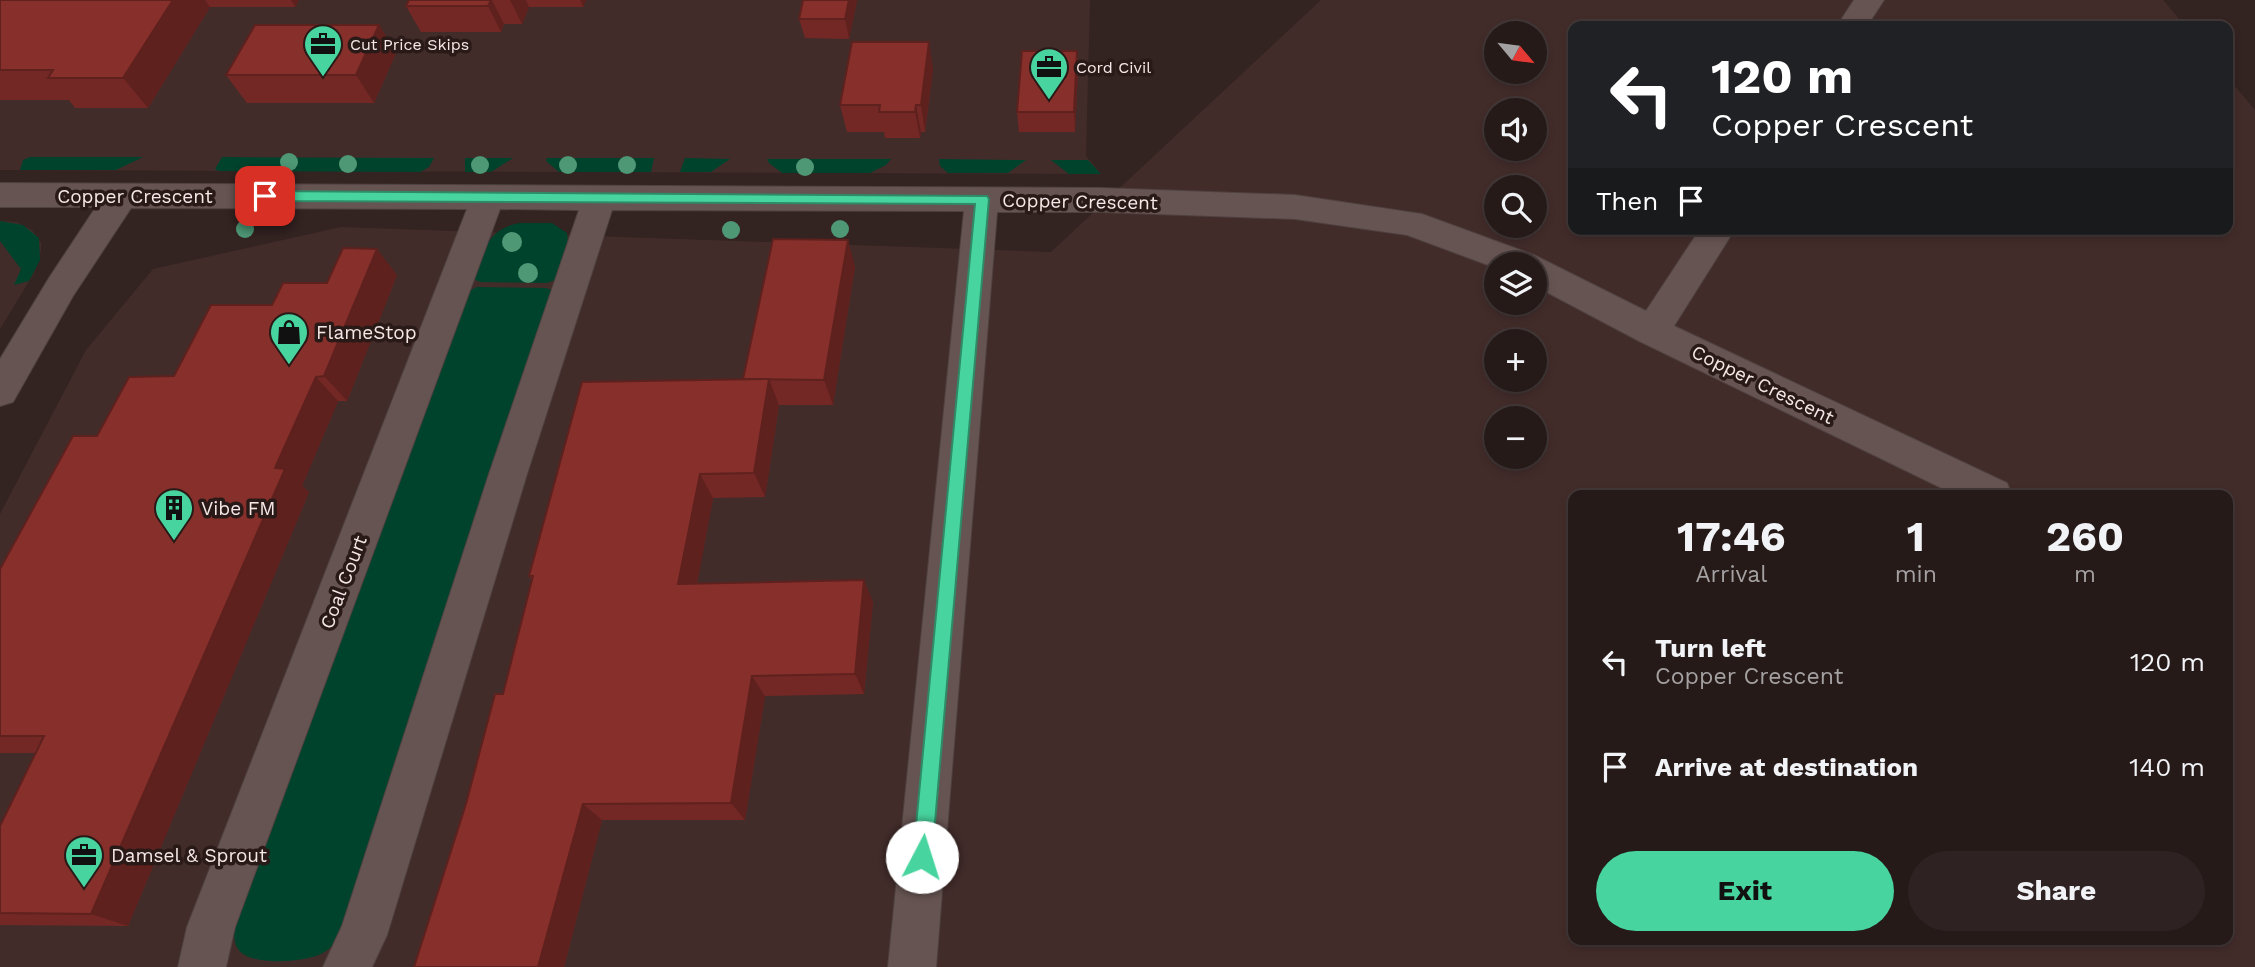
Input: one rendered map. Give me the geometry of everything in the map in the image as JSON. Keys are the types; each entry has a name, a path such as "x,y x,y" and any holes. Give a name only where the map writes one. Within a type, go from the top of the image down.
{"street":[{"path":"1855,21 1869,0"},
{"name":"Copper Crescent","path":"0,195 1101,200 1296,206 1410,223 1489,252"},
{"path":"0,391 61,287 121,196"},
{"name":"Coal Court","path":"202,967 211,926 488,197"},
{"path":"347,967 363,935 500,500 599,198"},
{"path":"912,967 982,199"},
{"path":"1652,331 1714,235"},
{"name":"Copper Crescent","path":"1547,276 1652,331 1983,490"}],"shaded area":[{"path":"0,0 1090,0 1086,156 1101,174 0,170"},
{"path":"1321,0 2163,0 2181,21 1568,21 1568,235 2233,235 2233,84 2255,110 2255,967 0,967 0,514 86,350 153,269 341,227 1051,252"},
{"path":"0,221 16,222 32,230 41,243 41,251 34,273 0,329"}],"green space":[{"path":"30,157 143,157 116,170 20,170 23,160"},
{"path":"222,157 434,158 429,167 420,172 219,171 215,169"},
{"path":"465,158 513,158 491,172 465,172"},
{"path":"547,158 654,158 651,172 559,172 546,161"},
{"path":"685,158 730,159 711,172 680,172"},
{"path":"767,159 891,159 886,165 870,173 782,173"},
{"path":"939,159 1026,160 1008,173 948,173 940,166"},
{"path":"1051,160 1088,160 1101,174 1069,174"},
{"path":"0,221 23,225 39,238 40,260 29,281 14,285 21,269 0,241"},
{"path":"519,223 552,223 567,233 568,242 555,280 547,283 480,282 473,279 493,236 508,226"},
{"path":"477,287 552,290 346,926 329,949 313,957 290,961 254,959 238,949 234,928 469,291"}],"building":[{"path":"0,0 173,0 123,78 48,78 53,70 0,70"},
{"path":"409,0 491,0 488,6 406,6"},
{"path":"803,0 849,0 845,19 799,19"},
{"path":"255,25 379,25 356,75 226,75"},
{"path":"852,42 929,42 921,105 916,105 915,112 879,112 880,105 840,105"},
{"name":"Cord Civil","path":"1022,51 1077,51 1074,112 1017,112"},
{"path":"773,239 848,240 824,380 743,379"},
{"path":"343,248 377,249 324,376 316,377 275,468 285,469 91,914 0,913 0,826 44,736 0,736 0,569 73,436 97,436 129,377 174,376 211,305 272,305 283,283 327,283"},
{"path":"769,379 754,473 700,474 678,584 864,580 855,674 752,676 731,803 583,804 538,967 414,967 466,804 495,694 503,694 533,576 529,576 582,382"}],"place":[{"name":"Cut Price Skips","path":"323,78"},
{"name":"Cord Civil","path":"1049,101"},
{"name":"FlameStop","path":"289,366"},
{"name":"Vibe FM","path":"174,542"},
{"name":"Damsel & Sprout","path":"84,889"}],"route":[{"path":"265,196 982,199 922,857"}]}
